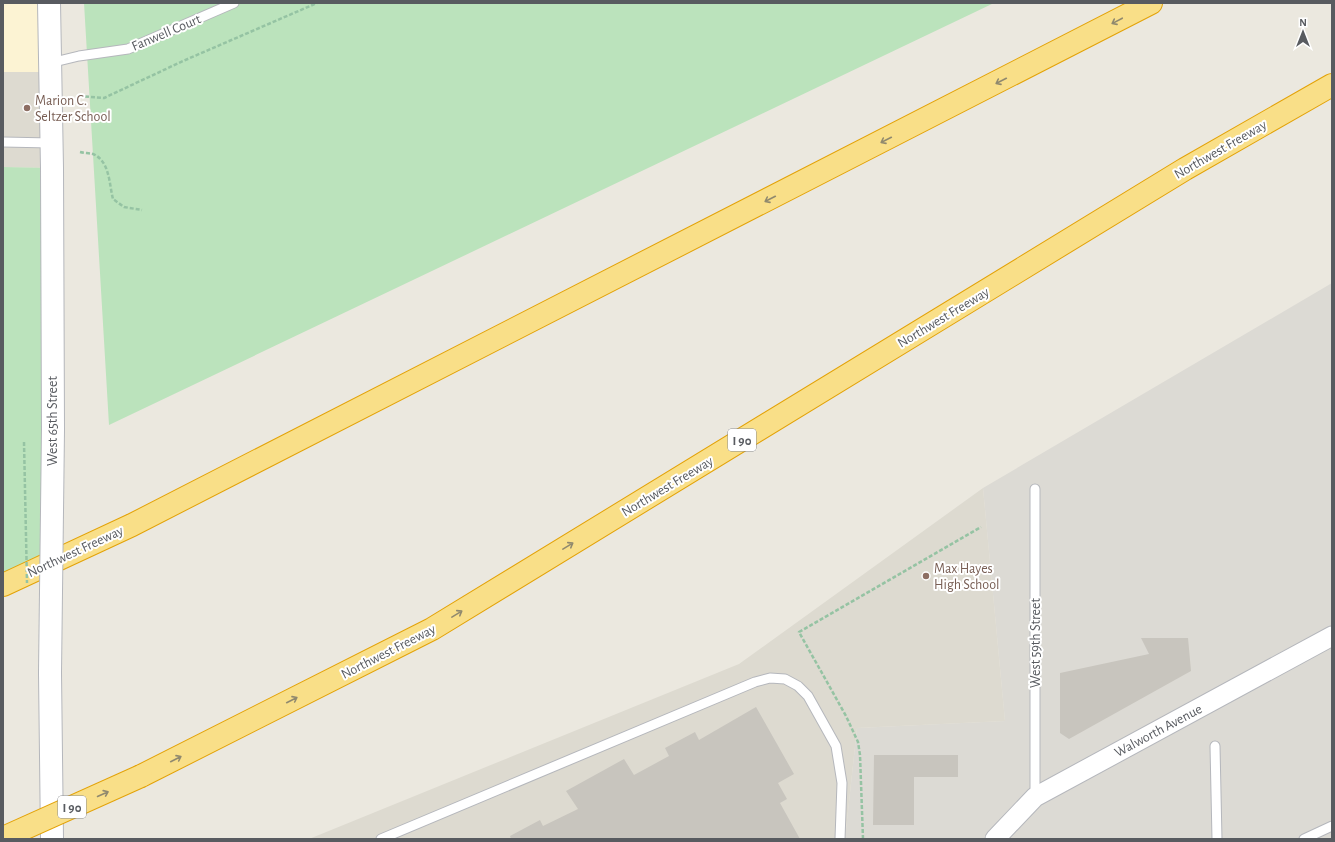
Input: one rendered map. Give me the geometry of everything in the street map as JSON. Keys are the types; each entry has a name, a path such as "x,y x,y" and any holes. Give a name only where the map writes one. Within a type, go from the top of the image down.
{"highway":[{"name":"Northwest Freeway","path":"3,585 132,525 1152,3"},
{"name":"Northwest Freeway","path":"3,838 141,776 432,629 1185,169 1332,85"}],"street":[{"name":"West 65th Street","path":"49,3 52,143 50,673 52,839"},
{"name":"Walworth Avenue","path":"995,839 1035,797 1332,636"}],"lane":[{"name":"Fanwell Court","path":"50,63 79,56 128,49 234,3"},
{"path":"3,142 52,143"},
{"name":"West 59th Street","path":"1035,489 1035,797"},
{"path":"381,839 754,682 770,678 786,679 798,686 808,696 836,746 842,784 840,839"},
{"path":"1215,746 1217,839"},
{"path":"1304,839 1332,826"}],"path":[{"path":"80,96 104,98 197,55 318,3"},
{"path":"80,152 93,154 102,160 108,172 113,199 124,207 142,210"},
{"path":"24,442 27,585"},
{"path":"863,839 860,755 858,742 844,712 799,632 981,527"}],"shaded area":[{"path":"3,3 49,3 50,72 3,72"},
{"name":"Marion C. Seltzer School","path":"3,72 50,72 52,168 3,167"},
{"path":"1332,283 1332,839 845,839 857,728 1005,721 983,488"},
{"name":"Max Hayes High School","path":"983,488 1005,721 857,728 845,839 309,839 739,664"}],"green space":[{"path":"84,3 994,3 109,425"},
{"path":"3,167 52,168 51,562 3,585"}],"building":[{"path":"1141,638 1188,638 1191,671 1069,739 1060,733 1060,673 1149,654"},
{"path":"756,707 794,774 778,783 787,799 780,803 800,839 511,839 510,836 540,820 543,826 578,809 566,791 624,759 634,775 669,756 665,748 695,732 699,740"},
{"path":"874,755 958,755 958,777 914,777 914,825 873,825"}],"place":[{"name":"Marion C. Seltzer School","path":"27,108"},
{"name":"Max Hayes High School","path":"926,576"}]}
